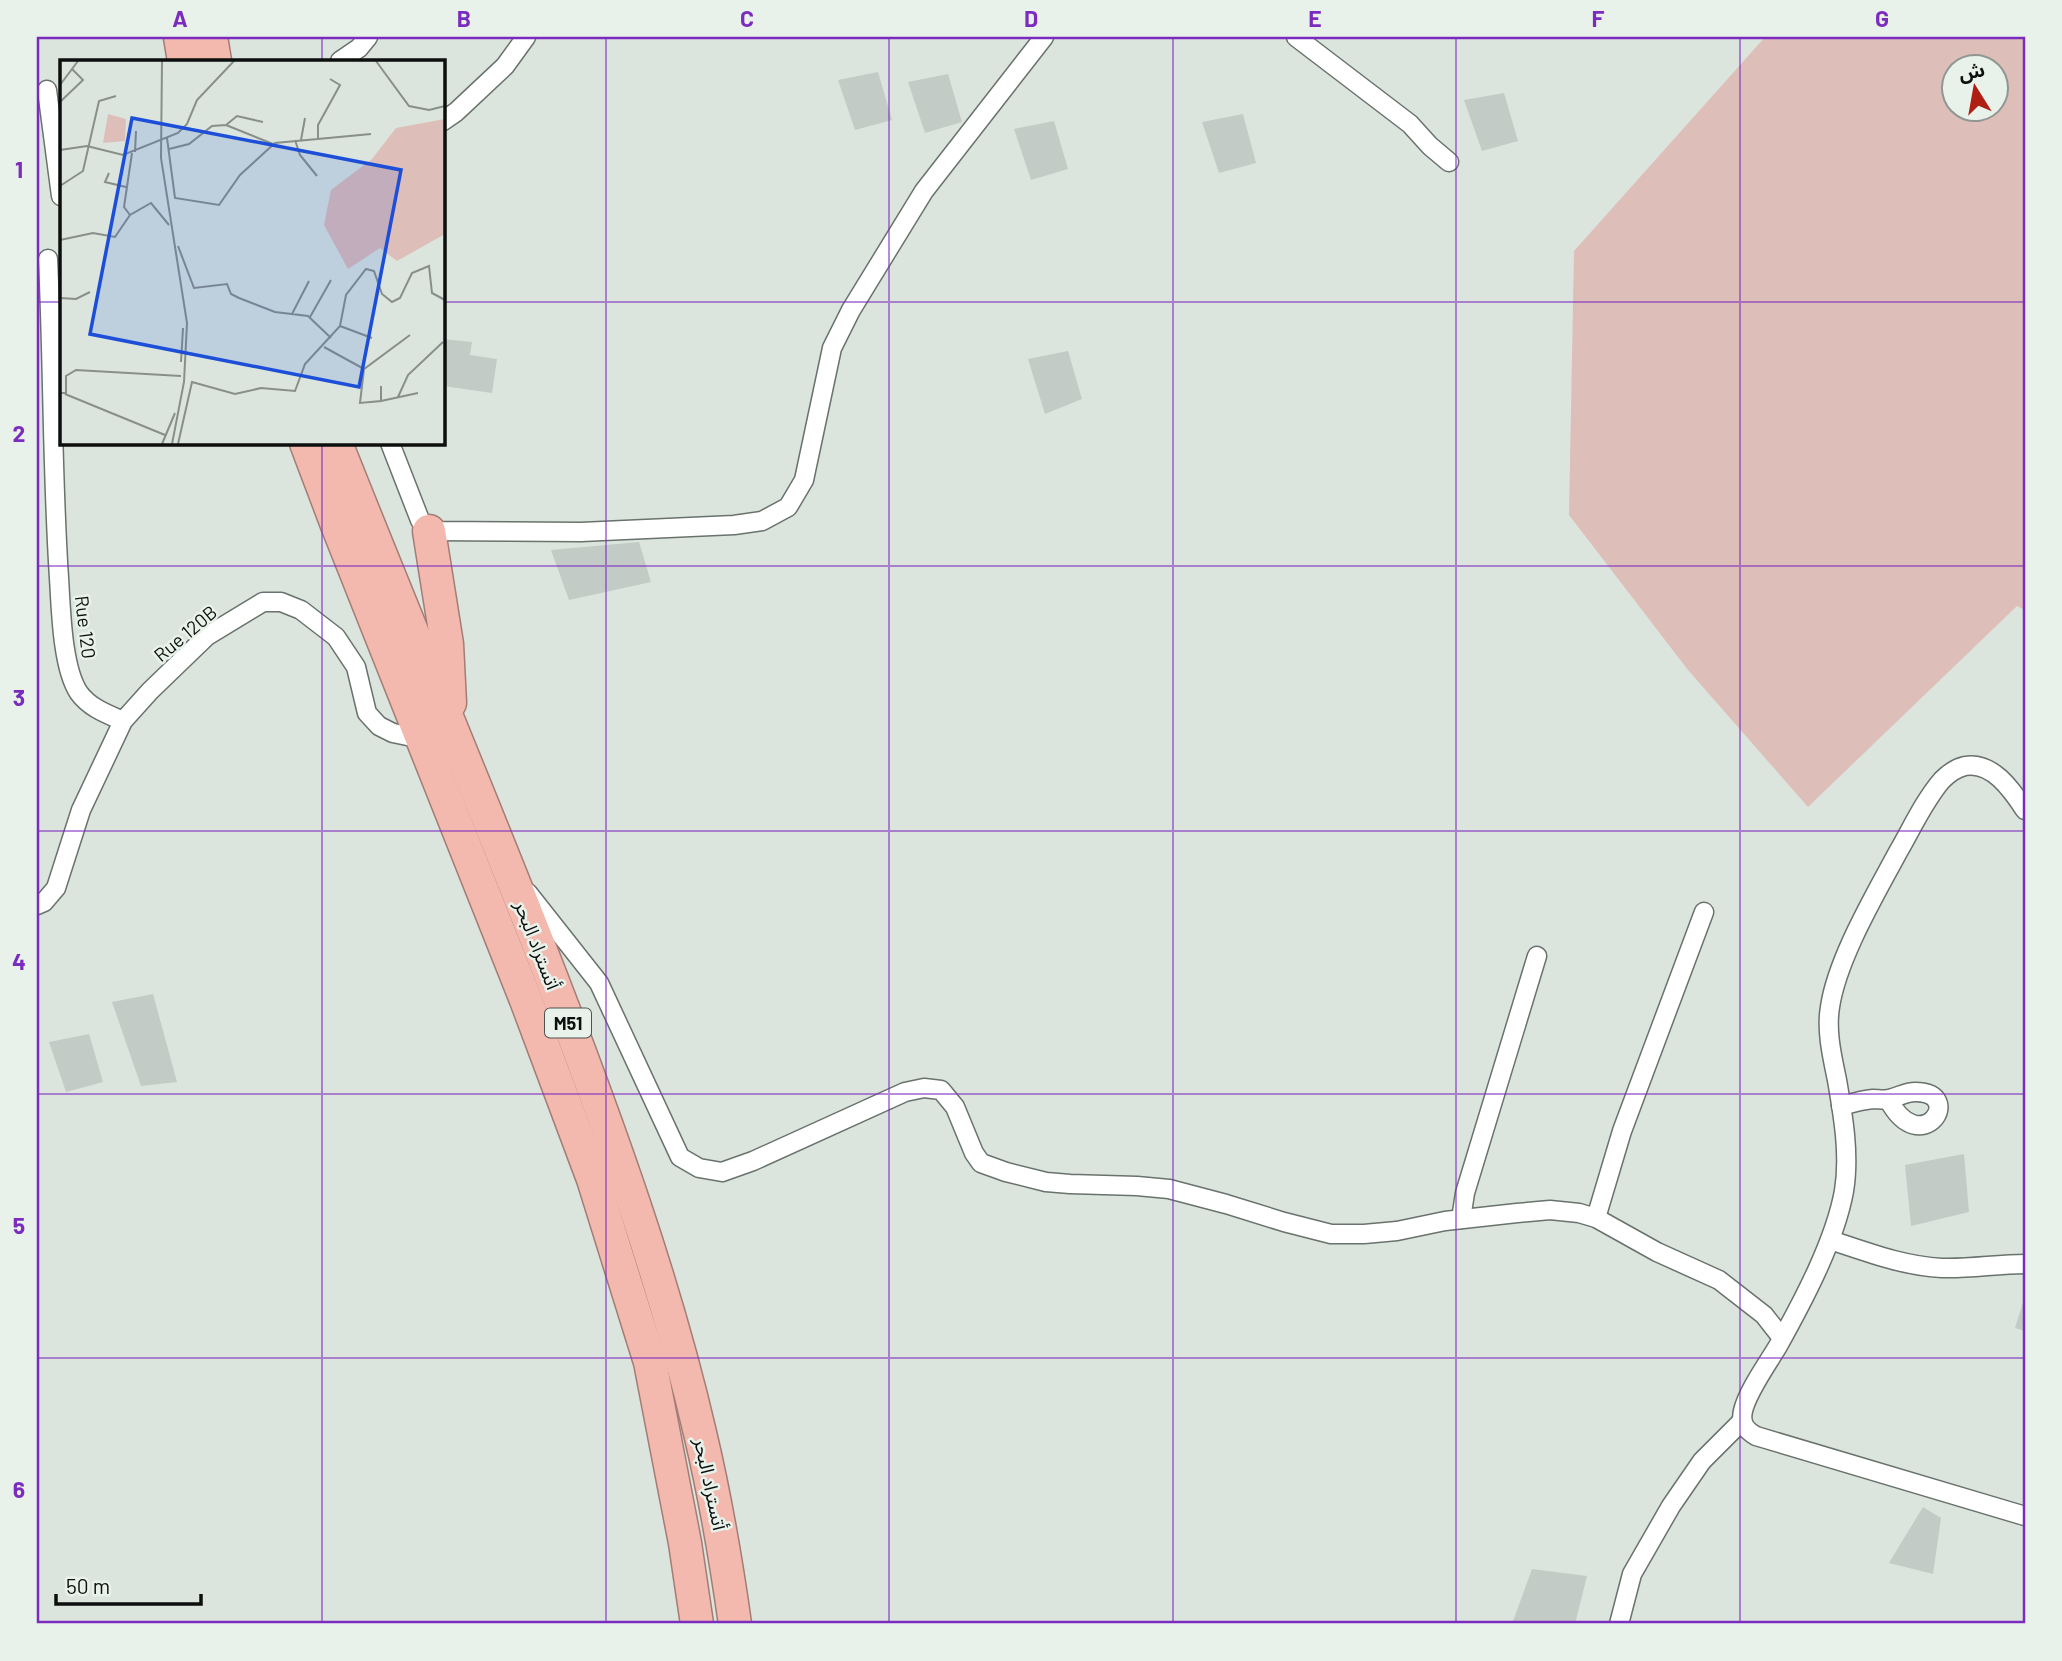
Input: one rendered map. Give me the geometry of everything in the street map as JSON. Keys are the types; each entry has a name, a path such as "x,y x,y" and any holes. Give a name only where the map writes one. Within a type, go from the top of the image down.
{"highway":[{"path":"180,37 184,60"},
{"path":"211,37 215,60"},
{"name":"أتستراد البحر","path":"306,444 526,1000 593,1179 650,1362 676,1493 697,1624"},
{"name":"أتستراد البحر","path":"336,444 509,869 594,1091 676,1339 701,1434 726,1557 735,1624"},
{"path":"429,531 447,645 452,729"}],"street":[{"path":"341,60 359,48 368,37"},
{"path":"444,120 505,66 526,37"},
{"path":"390,444 416,511 429,531 581,532 734,525 762,520 788,507 804,480 832,348 851,310 924,191 1044,37"},
{"path":"1296,37 1410,124 1449,162"},
{"path":"47,90 60,188"},
{"name":"Rue 120","path":"49,258 55,519 62,623 69,668 78,691 92,707 123,721"},
{"path":"37,519 55,519"},
{"name":"Rue 120B","path":"37,905 44,902 56,888 81,810 123,721 207,636 263,602 281,602 302,610 336,637 356,667 367,713 379,726 393,733 422,738"},
{"path":"1619,1624 1632,1574 1671,1506 1702,1461 1742,1421 1749,1395 1782,1339 1830,1240 1846,1172 1841,1106 1831,1053 1830,1005 1843,964 1861,924 1929,798 1954,771 1965,766 1991,771 2005,783 2025,810"},
{"path":"509,869 599,983 680,1157 699,1168 722,1172 753,1161 894,1097 925,1088 941,1090 956,1107 974,1153 981,1163 1046,1182 1169,1189 1331,1234 1397,1231 1461,1219 1550,1210 1596,1218 1657,1252 1720,1280 1764,1315 1782,1339"},
{"path":"1596,1218 1622,1130 1704,912"},
{"path":"1461,1219 1465,1193 1537,956"},
{"path":"1841,1106 1857,1101 1888,1099"},
{"path":"1830,1240 1913,1265 1974,1268 2025,1264"},
{"path":"1742,1421 1749,1432 1756,1436 2025,1516"}],"shaded area":[{"path":"1765,37 2025,37 2025,610 2017,606 1808,807 1688,670 1569,515 1574,251"}],"building":[{"path":"878,72 892,120 855,130 838,80"},
{"path":"948,74 962,122 925,133 908,82"},
{"path":"1504,93 1518,141 1482,151 1464,100"},
{"path":"1243,114 1256,163 1219,173 1202,122"},
{"path":"1054,121 1068,169 1031,180 1014,129"},
{"path":"444,339 472,342 470,355 497,359 492,393 444,386"},
{"path":"1068,351 1082,399 1045,414 1028,359"},
{"path":"639,542 651,582 569,600 551,550"},
{"path":"153,994 177,1082 141,1086 112,1002"},
{"path":"89,1034 103,1082 66,1092 49,1042"},
{"path":"1964,1154 1969,1212 1911,1226 1905,1165"},
{"path":"2025,1296 2025,1331 2015,1328"},
{"path":"1923,1507 1941,1518 1933,1574 1889,1563"},
{"path":"1532,1569 1587,1576 1575,1624 1512,1624"}]}
